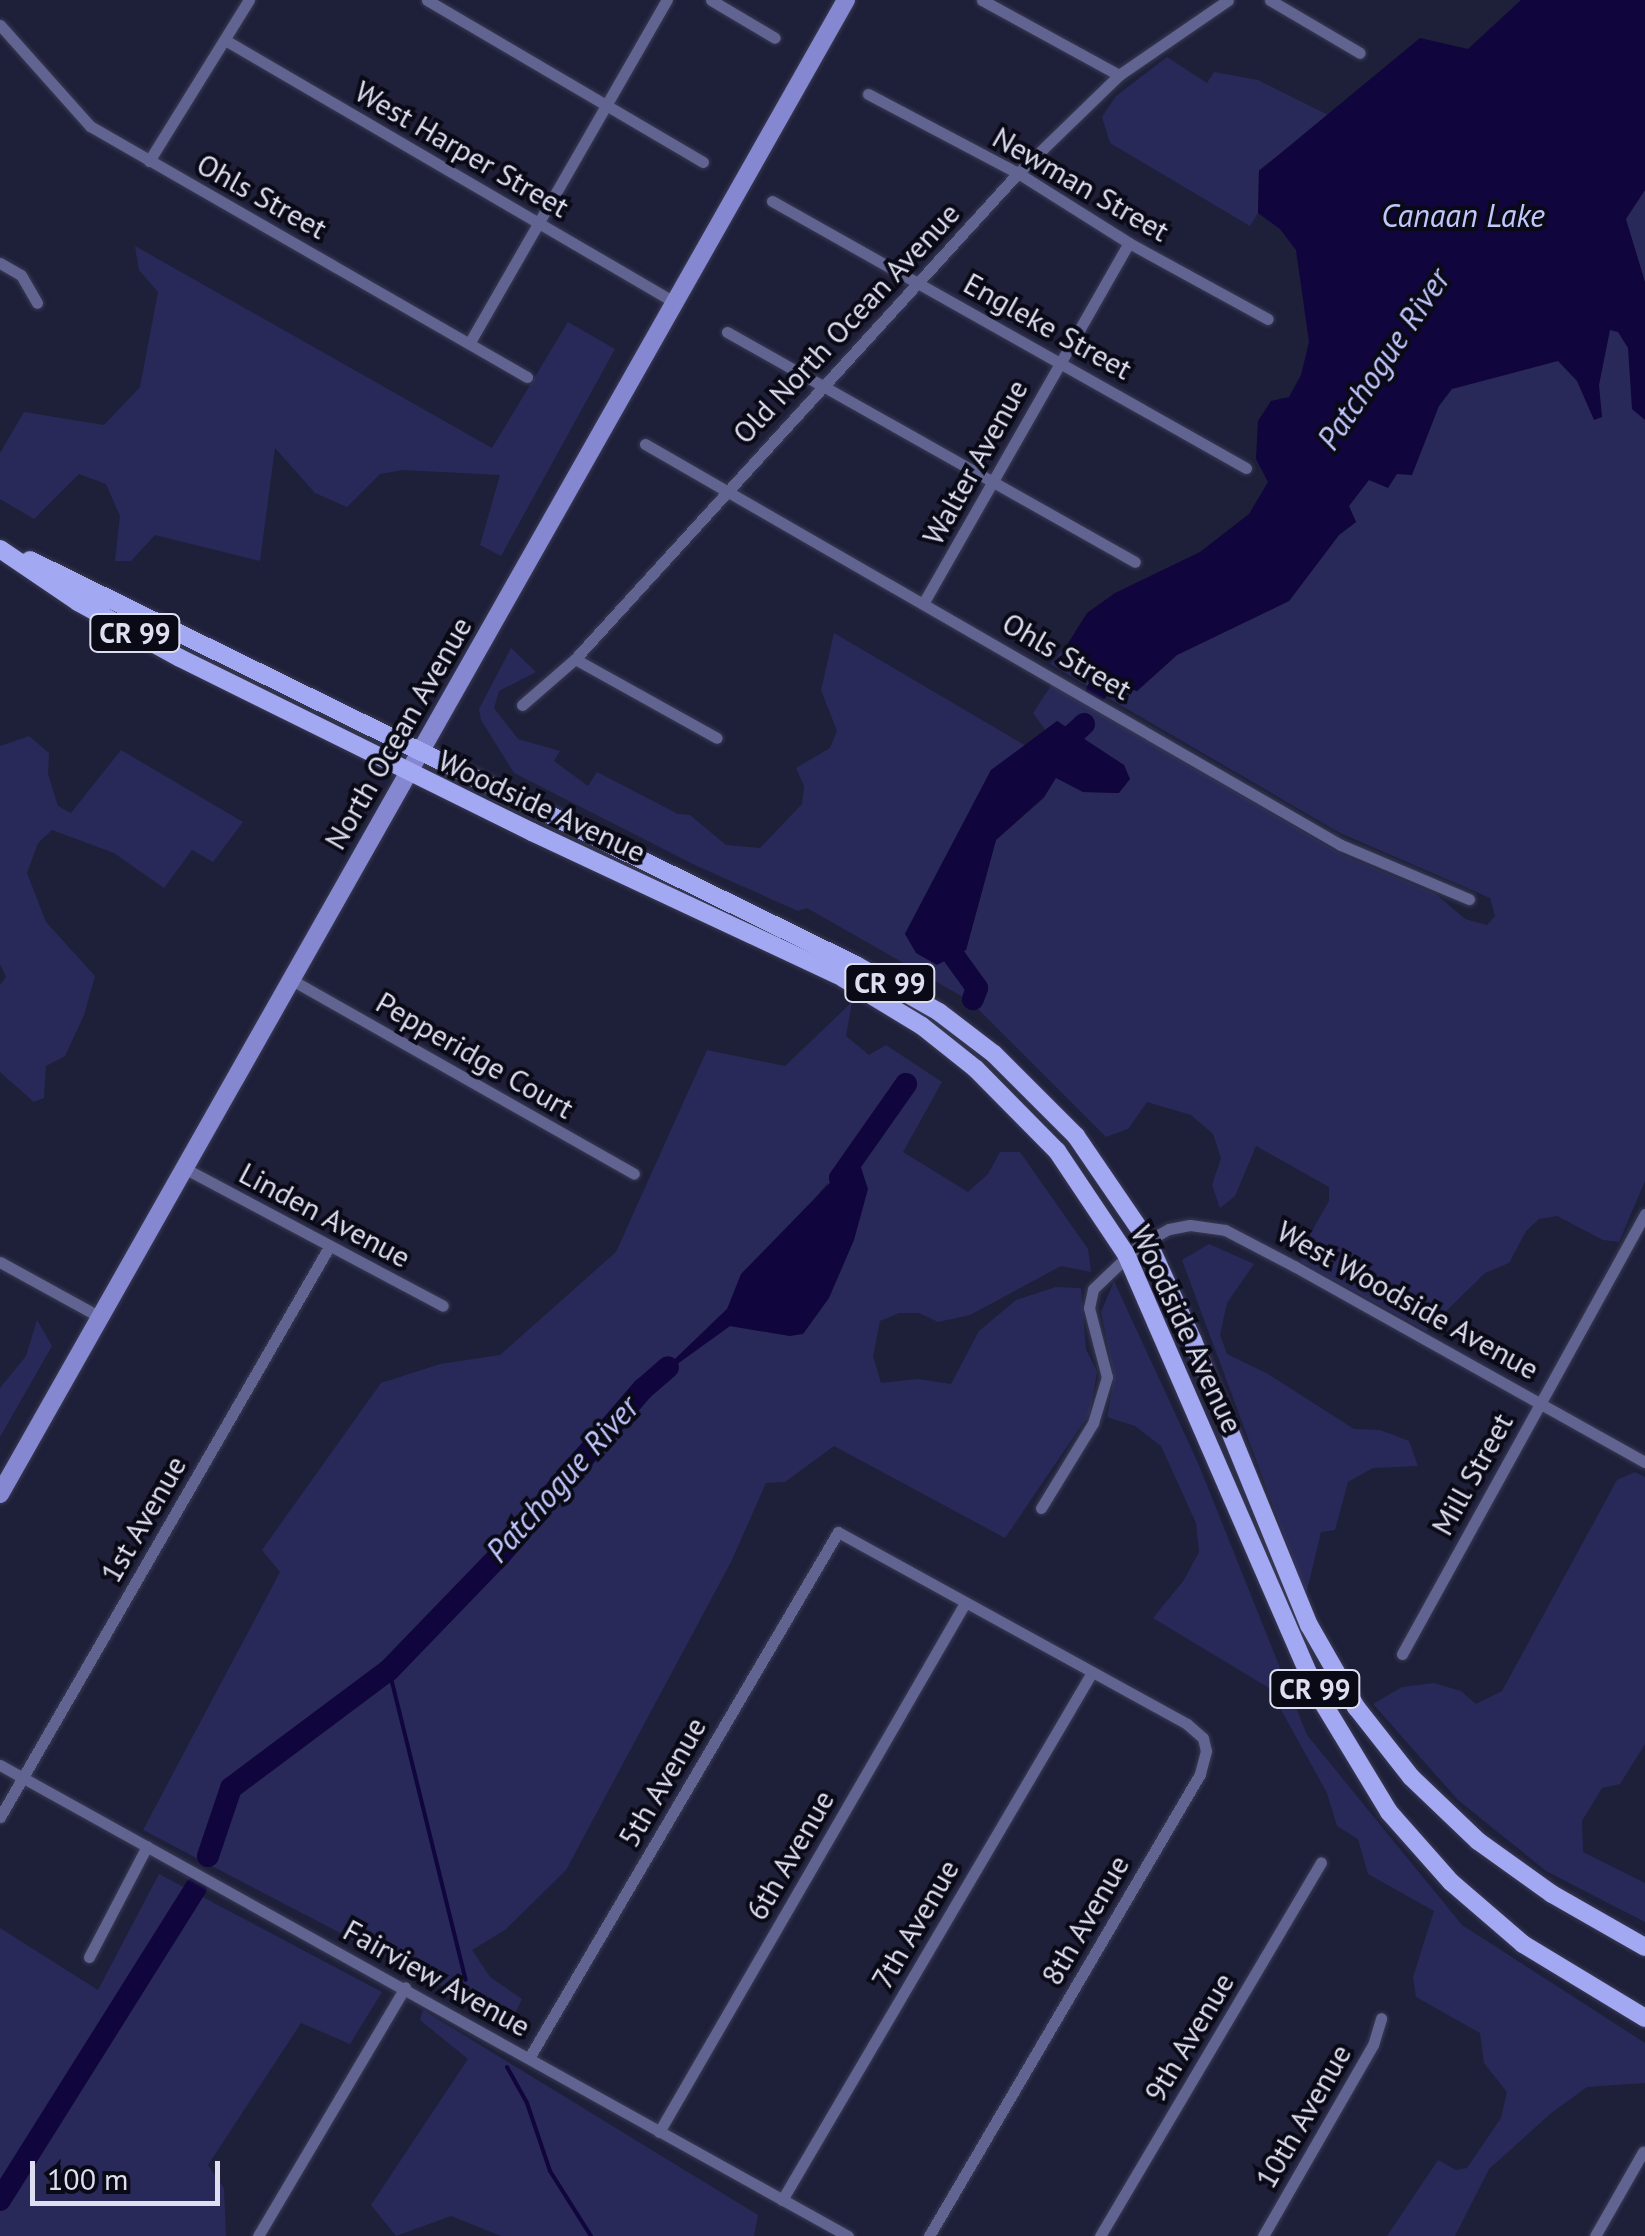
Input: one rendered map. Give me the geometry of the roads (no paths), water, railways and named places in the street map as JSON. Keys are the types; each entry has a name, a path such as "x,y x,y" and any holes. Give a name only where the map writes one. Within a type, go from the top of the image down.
{"main road":[{"name":"North Ocean Avenue","path":"0,1494 846,0"},
{"name":"CR 99","path":"0,548 87,585 420,750"},
{"name":"CR 99","path":"0,548 78,602 149,642 408,772"},
{"name":"Woodside Avenue","path":"420,750 856,965 939,1012 994,1054 1062,1119 1105,1174 1317,1693 1363,1774 1418,1847 1486,1914 1561,1971 1645,2018"},
{"name":"Woodside Avenue","path":"408,772 802,957 922,1026 976,1068 1042,1134 1137,1247 1193,1341 1302,1611 1356,1707 1411,1777 1478,1841 1552,1894 1645,1947"}],"street":[{"path":"149,161 249,0"},
{"path":"427,0 703,162"},
{"path":"470,342 667,0"},
{"path":"711,0 775,38"},
{"name":"Old North Ocean Avenue","path":"522,704 575,659 1018,174 1119,75 1228,0"},
{"path":"1270,0 1360,53"},
{"path":"986,1 1119,75"},
{"name":"Ohls Street","path":"0,26 80,119 528,376"},
{"name":"West Harper Street","path":"224,40 674,302"},
{"name":"Newman Street","path":"868,94 1018,174 1130,243 1268,319"},
{"name":"Engleke Street","path":"772,201 1246,468"},
{"name":"Walter Avenue","path":"924,602 1130,243"},
{"path":"0,263 21,276 37,303"},
{"path":"727,332 1136,562"},
{"name":"Ohls Street","path":"645,444 1341,846 1470,899"},
{"path":"575,659 717,738"},
{"name":"Pepperidge Court","path":"290,979 634,1174"},
{"name":"Linden Avenue","path":"184,1168 443,1306"},
{"name":"Mill Street","path":"1402,1654 1645,1214"},
{"name":"West Woodside Avenue","path":"1137,1247 1190,1225 1225,1230 1645,1462"},
{"path":"1042,1508 1093,1423 1107,1377 1090,1299 1098,1282 1137,1247"},
{"name":"1st Avenue","path":"0,1817 329,1248"},
{"path":"0,1262 100,1317"},
{"name":"5th Avenue","path":"529,2058 838,1532 965,1603"},
{"path":"965,1603 1091,1674"},
{"name":"6th Avenue","path":"659,2132 965,1603"},
{"name":"7th Avenue","path":"782,2200 1091,1674"},
{"name":"8th Avenue","path":"929,2236 1200,1774 1203,1738 1187,1724 1091,1674"},
{"name":"Fairview Avenue","path":"0,1765 848,2236"},
{"path":"88,1957 147,1846"},
{"name":"9th Avenue","path":"1100,2236 1321,1862"},
{"path":"258,2236 405,1987"},
{"name":"10th Avenue","path":"1262,2236 1373,2045 1380,2018"},
{"path":"1595,2236 1643,2152"}],"water":[{"name":"Canaan Lake","path":"1521,0 1645,0 1645,190 1626,219 1645,282 1645,420 1632,409 1628,348 1618,332 1610,330 1599,385 1602,417 1594,420 1577,381 1558,361 1452,389 1439,406 1412,475 1397,474 1388,488 1369,480 1349,506 1356,522 1339,535 1289,601 1177,655 1137,691 1103,681 1067,645 1087,613 1115,593 1200,552 1249,514 1268,482 1256,459 1258,421 1271,401 1289,397 1301,375 1309,342 1296,250 1280,229 1258,213 1259,171 1420,38 1468,49"},
{"path":"1057,721 1124,765 1130,779 1119,793 1083,792 1056,778 1044,797 996,840 966,950 937,965 916,953 905,934 991,770"},
{"path":"857,1155 868,1189 854,1240 829,1298 803,1334 790,1336 730,1326 647,1386 727,1309 741,1274"}],"waterway":[{"name":"Patchogue River","path":"1097,691 1119,656"},
{"name":"Patchogue River","path":"1054,752 1084,724"},
{"name":"Patchogue River","path":"948,930 943,941 977,988 973,999"},
{"name":"Patchogue River","path":"840,1178 906,1084"},
{"name":"Patchogue River","path":"208,1856 231,1788 389,1670 500,1555 643,1389 668,1367"},
{"path":"389,1670 466,1980"},
{"name":"Patchogue River","path":"0,2200 196,1888"},
{"path":"507,2067 527,2103 550,2171 591,2236"}]}
